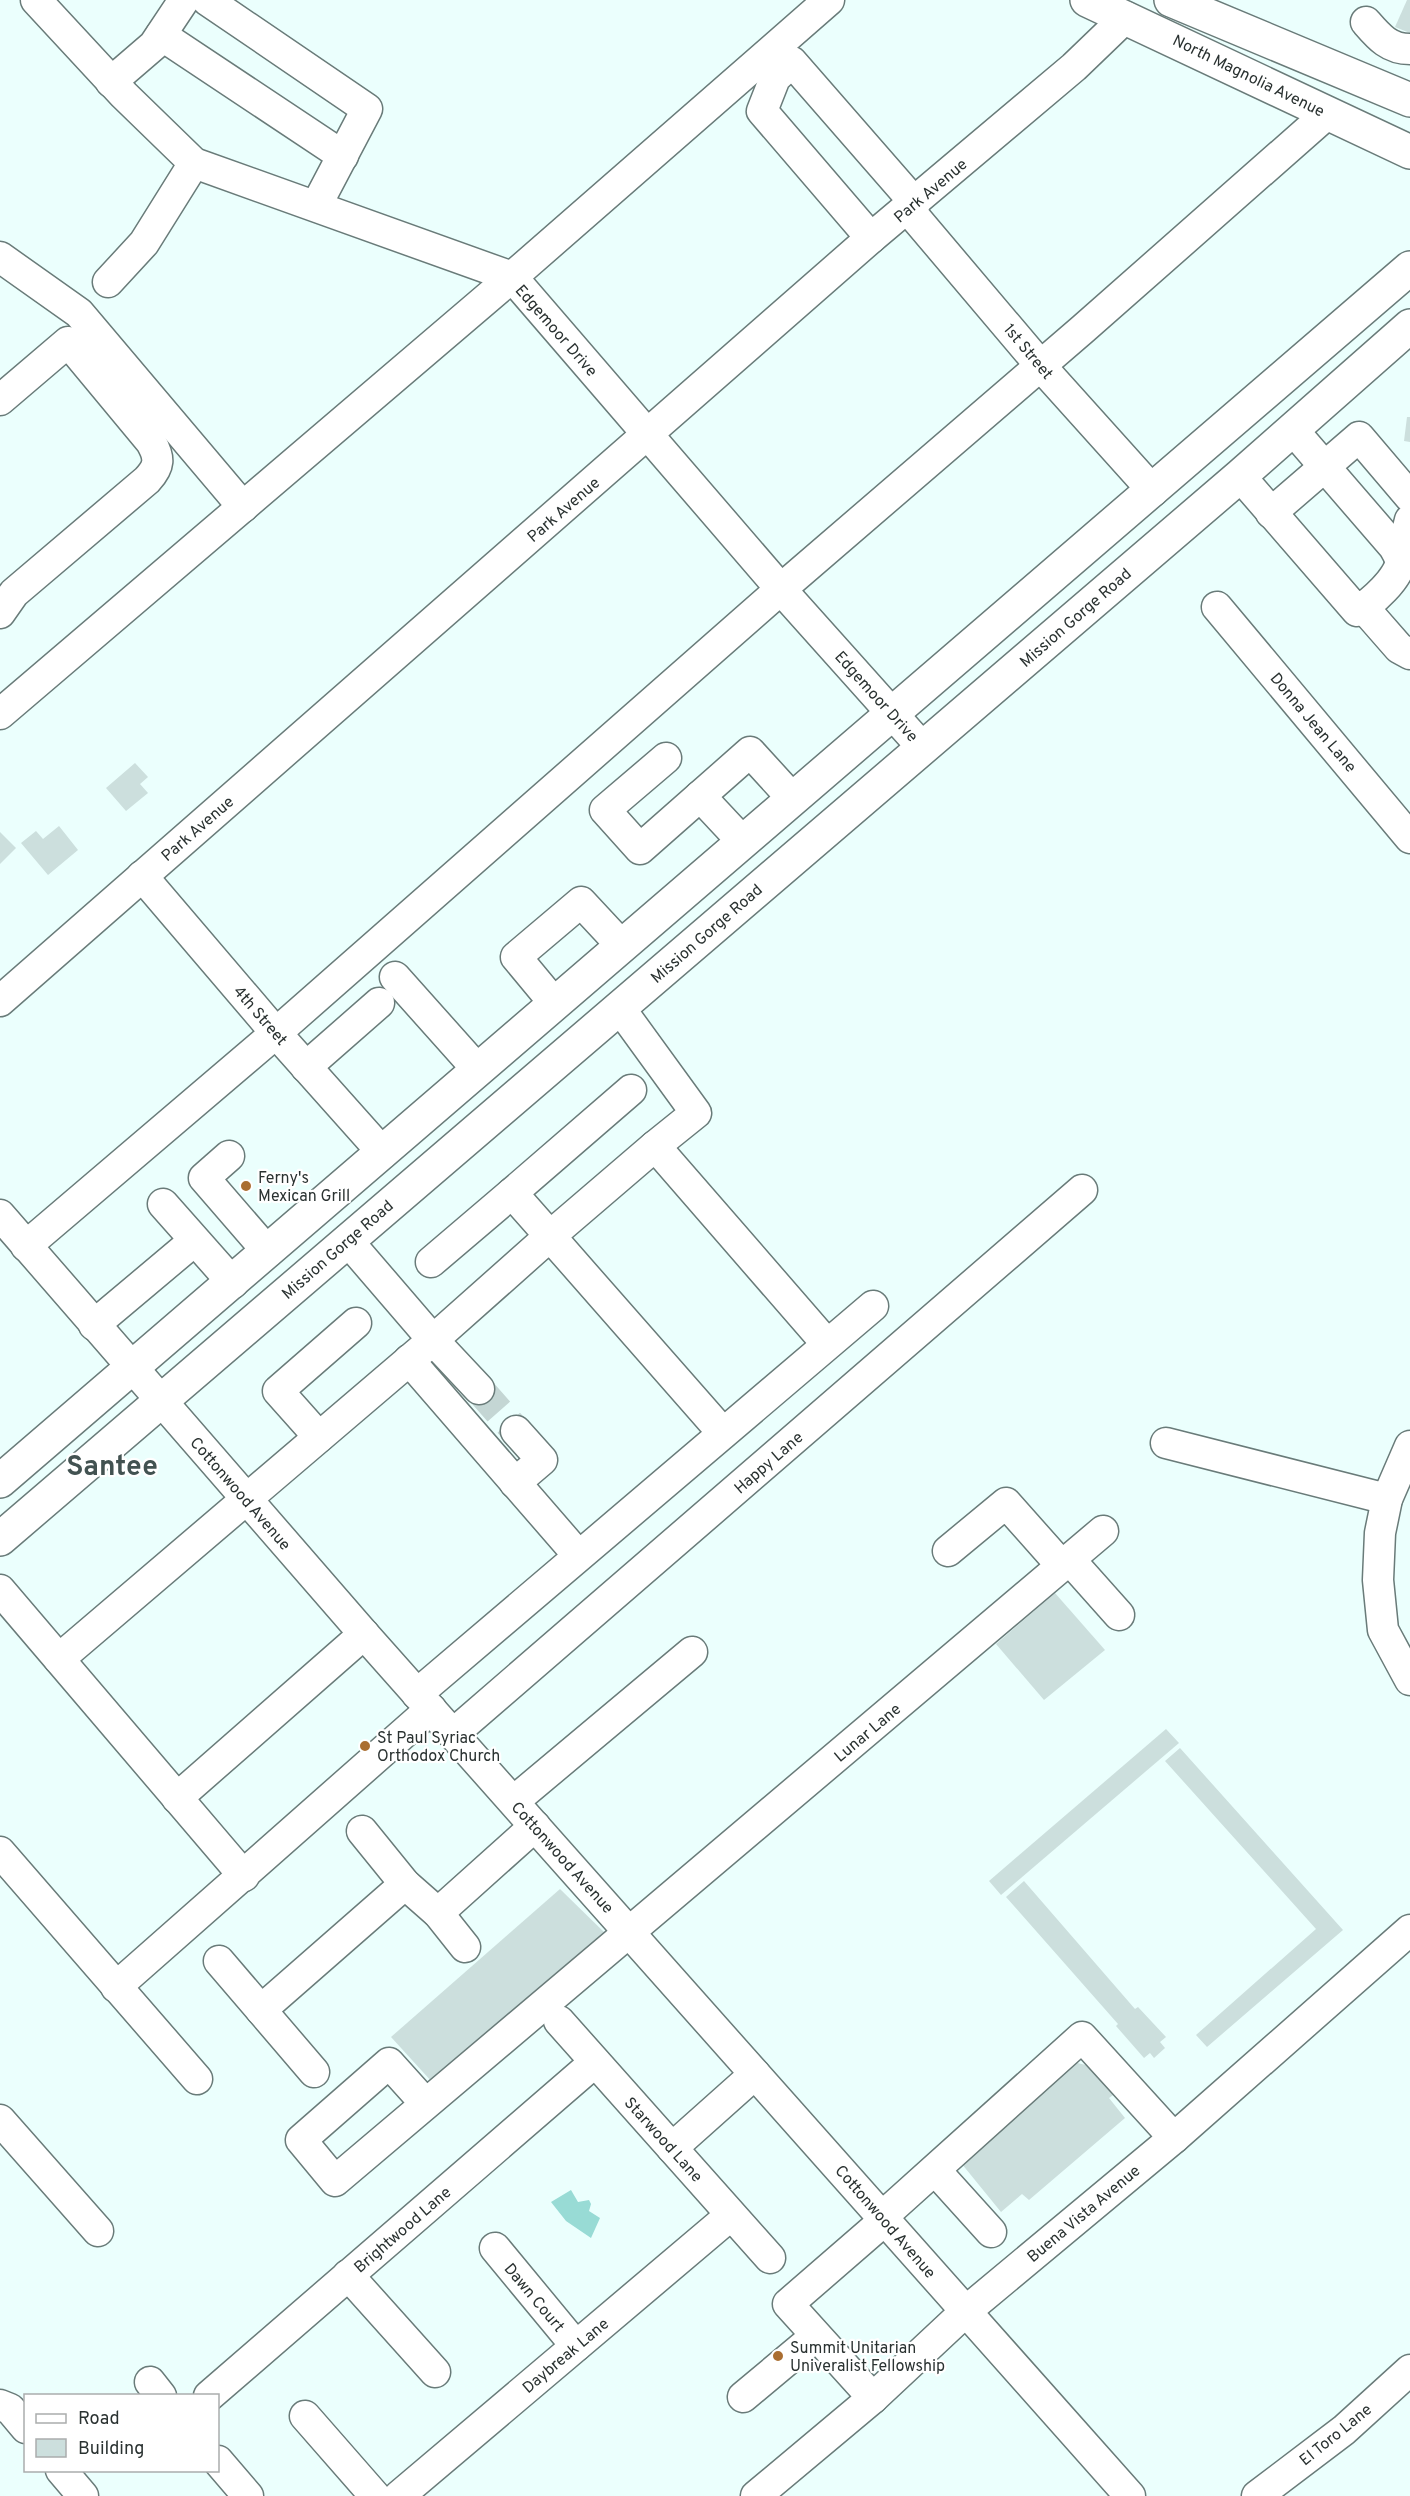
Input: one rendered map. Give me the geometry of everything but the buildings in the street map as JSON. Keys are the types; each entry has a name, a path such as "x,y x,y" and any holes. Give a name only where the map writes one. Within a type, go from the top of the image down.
{"main road":[{"name":"North Magnolia Avenue","path":"1087,0 1410,152"},
{"name":"North Magnolia Avenue","path":"1171,0 1217,9 1410,100"},
{"path":"0,1481 233,1283 792,798 1153,491 1410,268"},
{"name":"Mission Gorge Road","path":"0,1539 1240,476 1410,326"}],"street":[{"path":"36,0 111,82 194,163 144,243 108,282"},
{"path":"111,82 154,45 184,0"},
{"path":"207,0 367,109 316,207"},
{"path":"0,714 512,277 829,0"},
{"name":"Park Avenue","path":"0,1001 872,238 1074,67 1126,17"},
{"path":"1366,22 1377,35 1396,49 1410,49"},
{"path":"160,35 343,156"},
{"name":"1st Street","path":"872,238 762,111 775,78 792,62 1040,365 1153,491"},
{"path":"26,1246 276,1033 1328,113"},
{"name":"Edgemoor Drive","path":"194,163 512,277 781,589 922,747"},
{"path":"0,257 79,313 243,507"},
{"path":"0,400 68,342 151,442 157,454 158,463 147,480 14,593 0,614"},
{"path":"1293,430 1394,548 1400,560"},
{"path":"1271,513 1359,437 1410,497"},
{"path":"1240,476 1357,611 1364,608 1397,572 1410,520"},
{"name":"Donna Jean Lane","path":"1217,607 1410,838"},
{"path":"1364,608 1399,648 1410,654"},
{"path":"666,758 605,810 640,849 750,752 792,798"},
{"path":"700,796 743,842"},
{"name":"4th Street","path":"142,876 276,1033 383,1153"},
{"path":"555,1004 516,957 581,902 622,946"},
{"path":"395,977 478,1070"},
{"path":"306,1067 379,1003"},
{"path":"59,1659 696,1113 619,1007"},
{"path":"431,1262 631,1090"},
{"path":"655,1146 827,1344"},
{"path":"229,1156 204,1178 268,1252"},
{"name":"Happy Lane","path":"453,1734 1082,1190"},
{"path":"512,1193 723,1433"},
{"path":"163,1204 233,1283"},
{"name":"Cottonwood Avenue","path":"0,1215 364,1634 1130,2496"},
{"path":"347,1240 433,1340 479,1389"},
{"path":"94,1325 194,1241"},
{"path":"116,1987 244,1876 578,1555 873,1305"},
{"path":"319,1437 278,1391 356,1323"},
{"path":"409,1360 578,1555"},
{"path":"515,1483 542,1460 516,1431"},
{"path":"1166,1443 1387,1499"},
{"path":"1410,1446 1387,1499 1380,1533 1378,1580 1383,1630 1410,1680"},
{"path":"948,1551 1006,1503 1119,1615"},
{"name":"Lunar Lane","path":"425,2103 1103,1532"},
{"path":"0,1590 244,1876"},
{"path":"177,1798 364,1634"},
{"path":"514,1802 692,1652"},
{"path":"438,1913 535,1826"},
{"path":"362,1831 405,1884 438,1913 465,1947"},
{"path":"0,1852 197,2079"},
{"path":"261,2010 405,1884"},
{"name":"Buena Vista Avenue","path":"756,2496 873,2398 965,2312 1174,2138 1410,1930"},
{"path":"219,1960 314,2072"},
{"name":"Starwood Lane","path":"559,2021 770,2258"},
{"path":"873,2398 788,2304 1082,2037 1174,2138"},
{"name":"Brightwood Lane","path":"211,2394 595,2062"},
{"path":"672,2148 755,2074"},
{"path":"0,2120 98,2231"},
{"path":"935,2170 991,2232"},
{"name":"Daybreak Lane","path":"399,2496 731,2215"},
{"name":"Dawn Court","path":"495,2248 576,2346"},
{"path":"348,2275 435,2372"},
{"path":"743,2397 816,2336"},
{"name":"El Toro Lane","path":"1257,2496 1344,2430 1410,2370"},
{"path":"0,2405 10,2409 24,2426"},
{"path":"305,2416 375,2496"},
{"path":"219,2462 248,2496"},
{"path":"63,2472 82,2496"}],"water":[{"path":"571,2190 578,2202 589,2200 591,2204 589,2211 600,2218 591,2238 566,2221 551,2202"}],"tunnel":[{"path":"479,1389 516,1431"}],"place":[{"name":"Ferny's Mexican Grill","path":"246,1186"},
{"name":"St Paul Syriac Orthodox Church","path":"365,1746"},
{"name":"Summit Unitarian Univeralist Fellowship","path":"778,2356"}],"district":[{"name":"Santee","path":"112,1465"}]}
